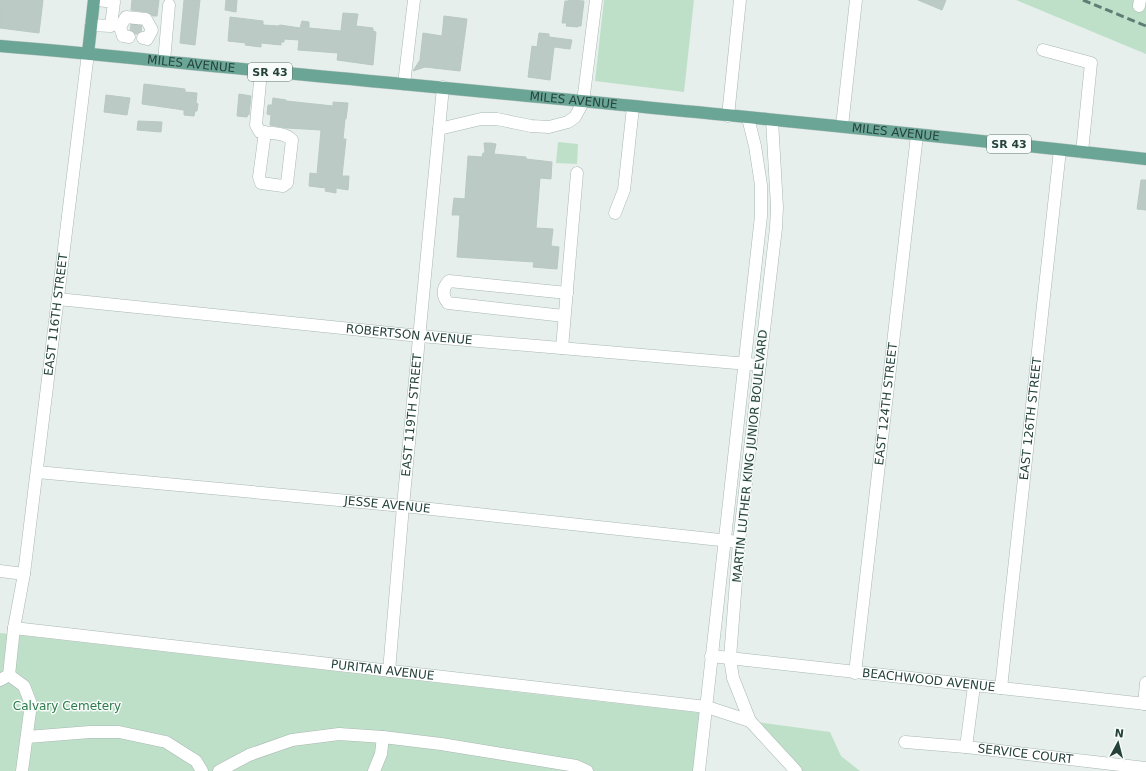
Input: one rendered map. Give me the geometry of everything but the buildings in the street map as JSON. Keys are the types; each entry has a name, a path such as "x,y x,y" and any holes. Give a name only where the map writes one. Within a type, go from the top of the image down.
{"main road":[{"name":"EAST 116TH STREET","path":"88,53 94,0"},
{"name":"MILES AVENUE","path":"0,46 88,53 261,71 443,87 633,107 842,126 1146,159"}],"street":[{"path":"98,0 114,2 123,29"},
{"path":"404,84 414,0"},
{"path":"439,129 481,118 497,119 531,126 549,127 568,122 575,117 583,102 596,0"},
{"path":"728,116 740,0"},
{"path":"842,126 856,0"},
{"path":"164,61 169,5"},
{"path":"123,29 126,17 146,19 146,33 166,31"},
{"path":"91,25 123,29"},
{"path":"1044,50 1091,63 1082,152"},
{"name":"EAST 116TH STREET","path":"5,677 24,574 88,53"},
{"path":"261,71 256,125 260,132 265,132 288,136 292,140 287,183 283,186 261,183 259,177 265,132"},
{"name":"EAST 119TH STREET","path":"389,671 403,506 443,87"},
{"path":"615,213 624,190 633,107"},
{"name":"MARTIN LUTHER KING JUNIOR BOULEVARD","path":"699,771 761,216 761,185 755,146 748,118"},
{"name":"MARTIN LUTHER KING JUNIOR BOULEVARD","path":"772,120 777,207 739,542 730,658 733,678 750,721 796,771"},
{"name":"EAST 124TH STREET","path":"855,673 917,135"},
{"name":"EAST 126TH STREET","path":"1001,688 1060,150"},
{"path":"562,348 577,173"},
{"path":"564,316 448,303 444,298 443,291 449,281 567,293"},
{"name":"ROBERTSON AVENUE","path":"58,299 420,336 744,363 760,366"},
{"name":"JESSE AVENUE","path":"37,472 403,506 739,542"},
{"path":"0,571 24,574"},
{"name":"PURITAN AVENUE","path":"14,628 707,707 750,721"},
{"name":"BEACHWOOD AVENUE","path":"711,656 1145,704"},
{"path":"5,677 24,686 31,704 22,771"},
{"path":"1145,704 1146,683"},
{"path":"966,747 974,686"},
{"path":"27,737 90,732 119,732 166,742 196,761 202,771"},
{"path":"218,771 249,755 292,740 339,734 383,736 441,744 576,766 587,771"},
{"path":"378,768 383,736"},
{"name":"SERVICE COURT","path":"905,742 966,747 1146,768"}],"green space":[{"path":"604,0 694,0 684,92 595,81"},
{"path":"1016,0 1146,0 1146,54"},
{"path":"558,142 578,144 577,164 556,163"},
{"name":"Calvary Cemetery","path":"0,633 702,713 696,771 0,771"},
{"path":"750,721 830,732 841,756 860,771 790,771"}],"tunnel":[{"path":"130,28 144,29"}],"railway":[{"path":"1083,0 1146,26"}]}
